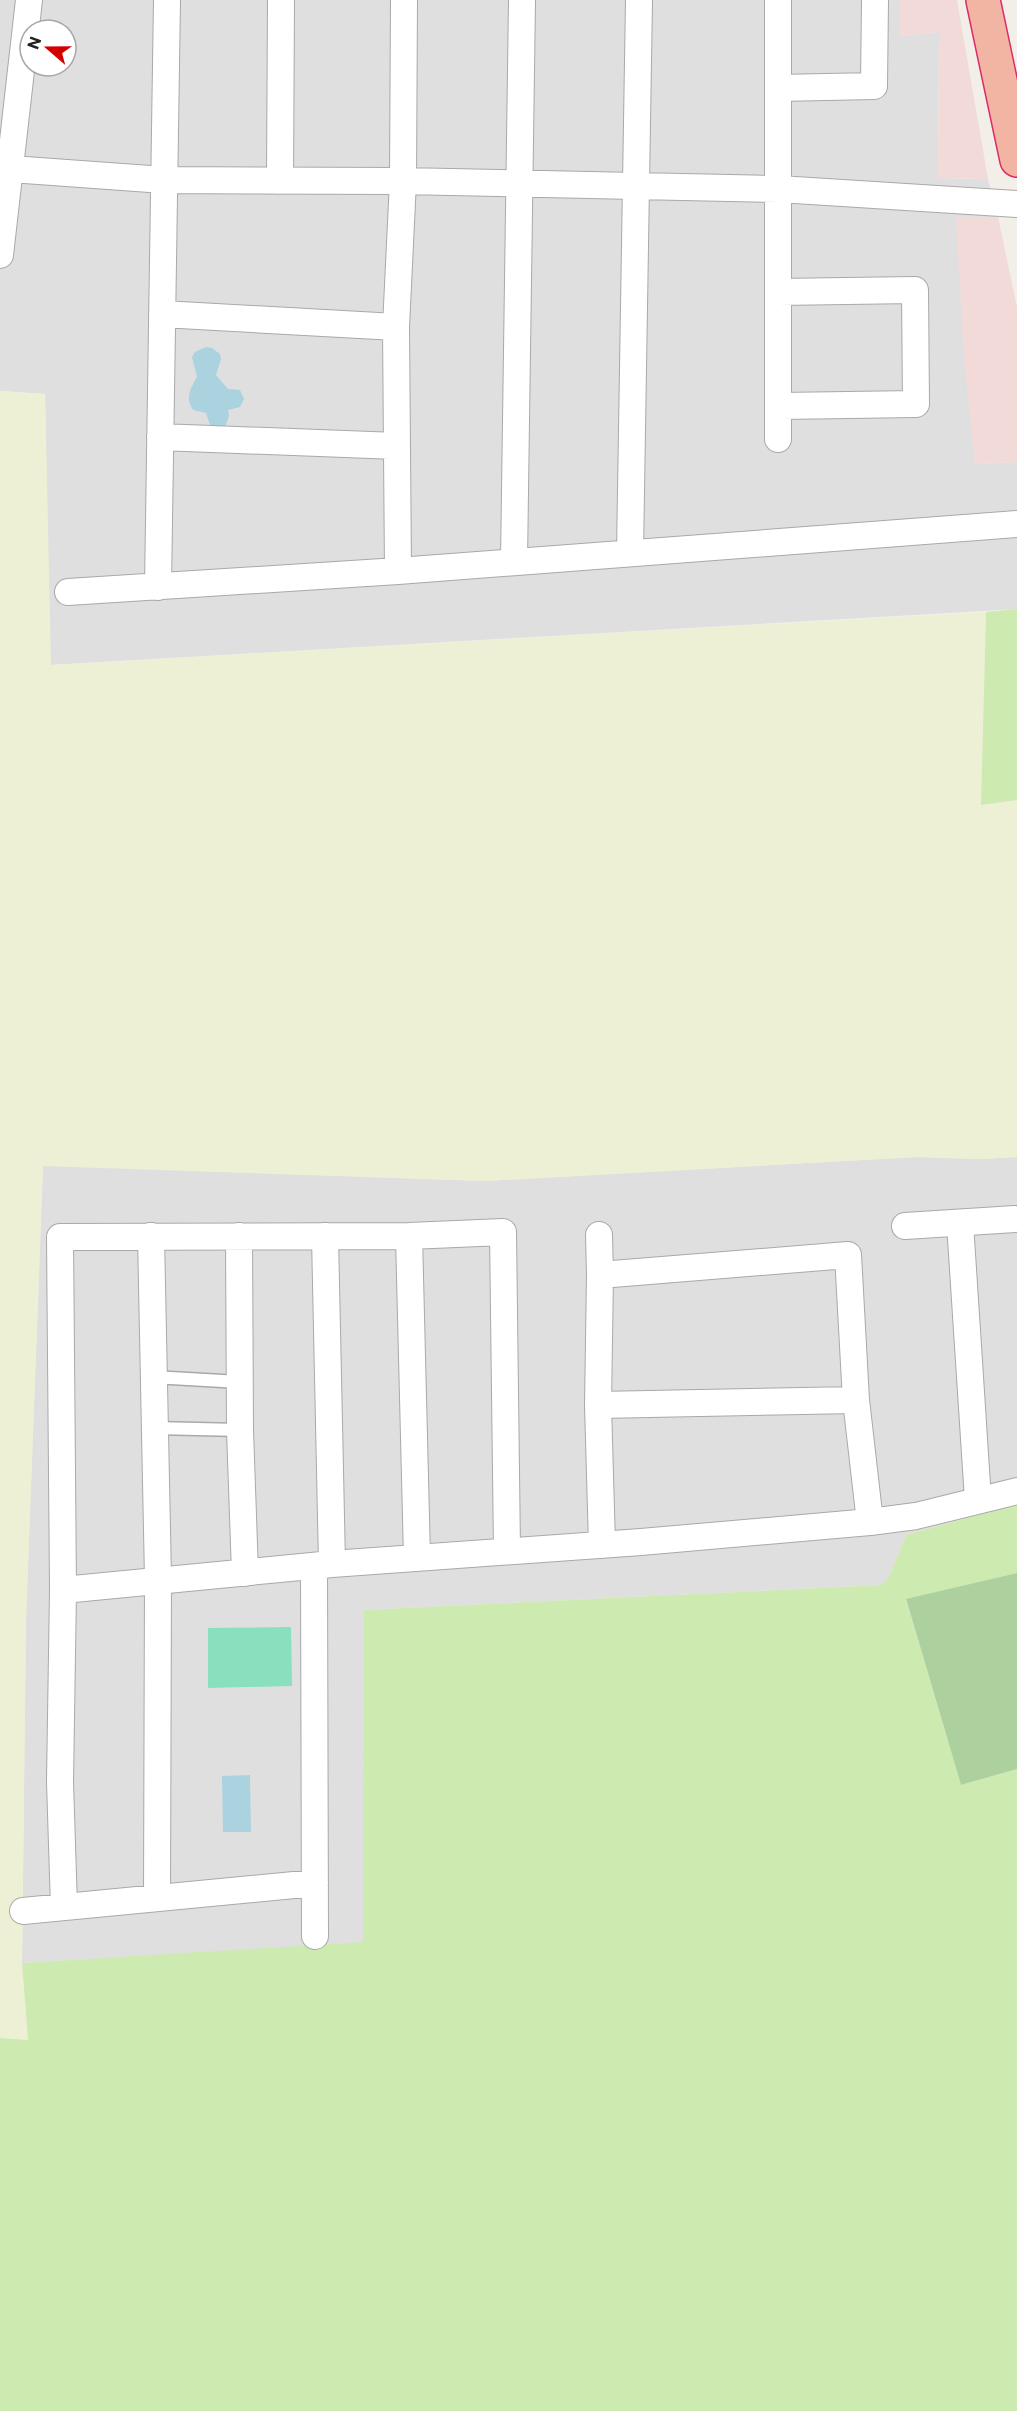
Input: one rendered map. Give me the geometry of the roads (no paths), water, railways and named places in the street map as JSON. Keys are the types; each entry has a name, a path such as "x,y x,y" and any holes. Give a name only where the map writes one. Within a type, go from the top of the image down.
{"highway":[{"path":"983,0 1017,160"}],"street":[{"path":"0,255 29,0"},
{"path":"158,587 166,0"},
{"path":"280,181 281,0"},
{"path":"398,571 396,327 403,181 404,0"},
{"path":"514,562 522,0"},
{"path":"630,553 639,0"},
{"path":"778,0 780,406 778,439"},
{"path":"778,88 874,86 875,0"},
{"path":"10,169 164,180 403,181 779,189 1017,204"},
{"path":"778,292 915,290 915,404 780,406"},
{"path":"162,314 396,327"},
{"path":"160,437 397,446"},
{"path":"68,592 398,571 1017,524"},
{"path":"905,1226 1015,1219"},
{"path":"960,1223 978,1500"},
{"path":"64,1907 60,1782 63,1590 60,1237 409,1236 503,1232 507,1551"},
{"path":"599,1235 598,1405 602,1545"},
{"path":"151,1236 153,1428 158,1579 157,1898"},
{"path":"239,1236 240,1430 245,1573"},
{"path":"315,1936 323,1565 325,1236"},
{"path":"409,1236 417,1558"},
{"path":"600,1275 848,1255 856,1400 870,1522"},
{"path":"598,1405 856,1400"},
{"path":"63,1590 158,1579 323,1565 602,1545 870,1522 961,1507 978,1500 1017,1491"},
{"path":"22,1911 315,1883"}],"lane":[{"path":"153,1377 240,1382"},
{"path":"153,1428 240,1430"}],"water":[{"path":"206,347 220,354 221,359 216,375 228,389 240,390 244,399 240,407 228,410 229,416 225,427 210,425 206,413 193,410 189,401 197,377 192,357 195,352"},
{"path":"250,1775 251,1832 223,1832 222,1776"}]}
